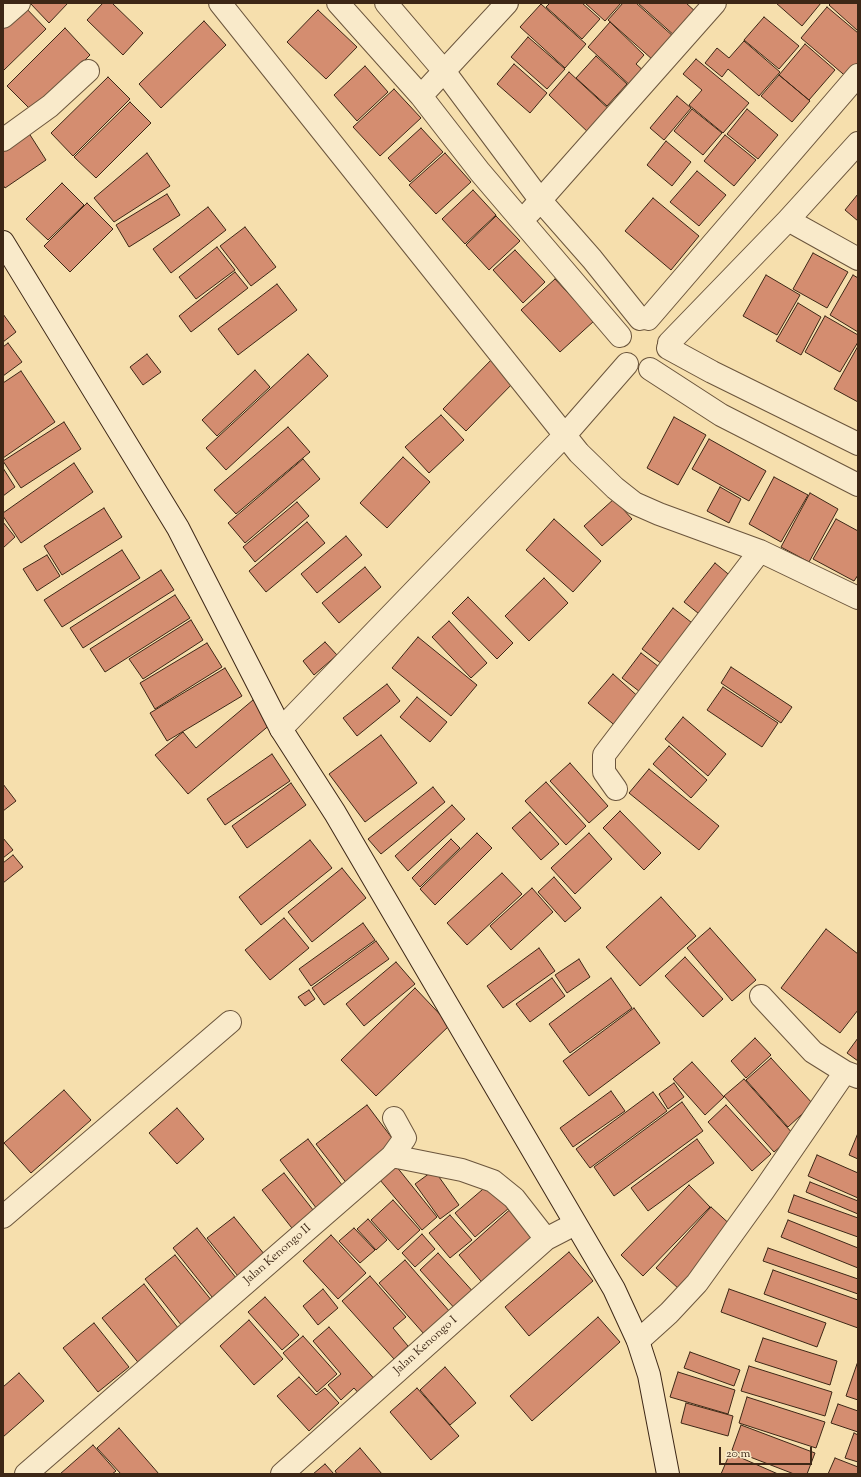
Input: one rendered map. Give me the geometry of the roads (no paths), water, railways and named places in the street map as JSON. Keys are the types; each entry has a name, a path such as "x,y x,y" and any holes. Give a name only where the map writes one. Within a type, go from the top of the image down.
{"street":[{"path":"3,17 19,3"},
{"path":"220,3 565,435 599,473 634,503 659,514 760,551 858,598"},
{"path":"338,3 421,96 480,172 620,336"},
{"path":"386,3 444,71 502,151 541,201 644,319 662,327 667,334 669,345 712,372 858,444"},
{"path":"421,96 507,3"},
{"path":"522,220 541,201 715,3"},
{"path":"3,140 50,106 88,71"},
{"path":"858,75 644,319 631,322 624,328 620,336 619,351 627,364 642,370 650,369 659,364 665,357 669,345 788,220 858,143"},
{"path":"480,172 502,151"},
{"path":"788,220 858,259"},
{"path":"3,242 178,528 281,729 334,813 492,1078 575,1224 614,1289 638,1340 649,1375 668,1474"},
{"path":"281,729 565,435 627,364"},
{"path":"650,369 721,415 858,485"},
{"path":"616,788 604,772 604,755 760,551"},
{"path":"638,1340 669,1313 697,1282 851,1074 813,1052 761,996"},
{"path":"3,1217 230,1022"},
{"name":"Jalan Kenongo II","path":"26,1474 392,1156 406,1138 394,1118"},
{"path":"392,1156 462,1170 492,1181 514,1198 546,1239"},
{"name":"Jalan Kenongo I","path":"282,1474 546,1239 575,1224"}]}
